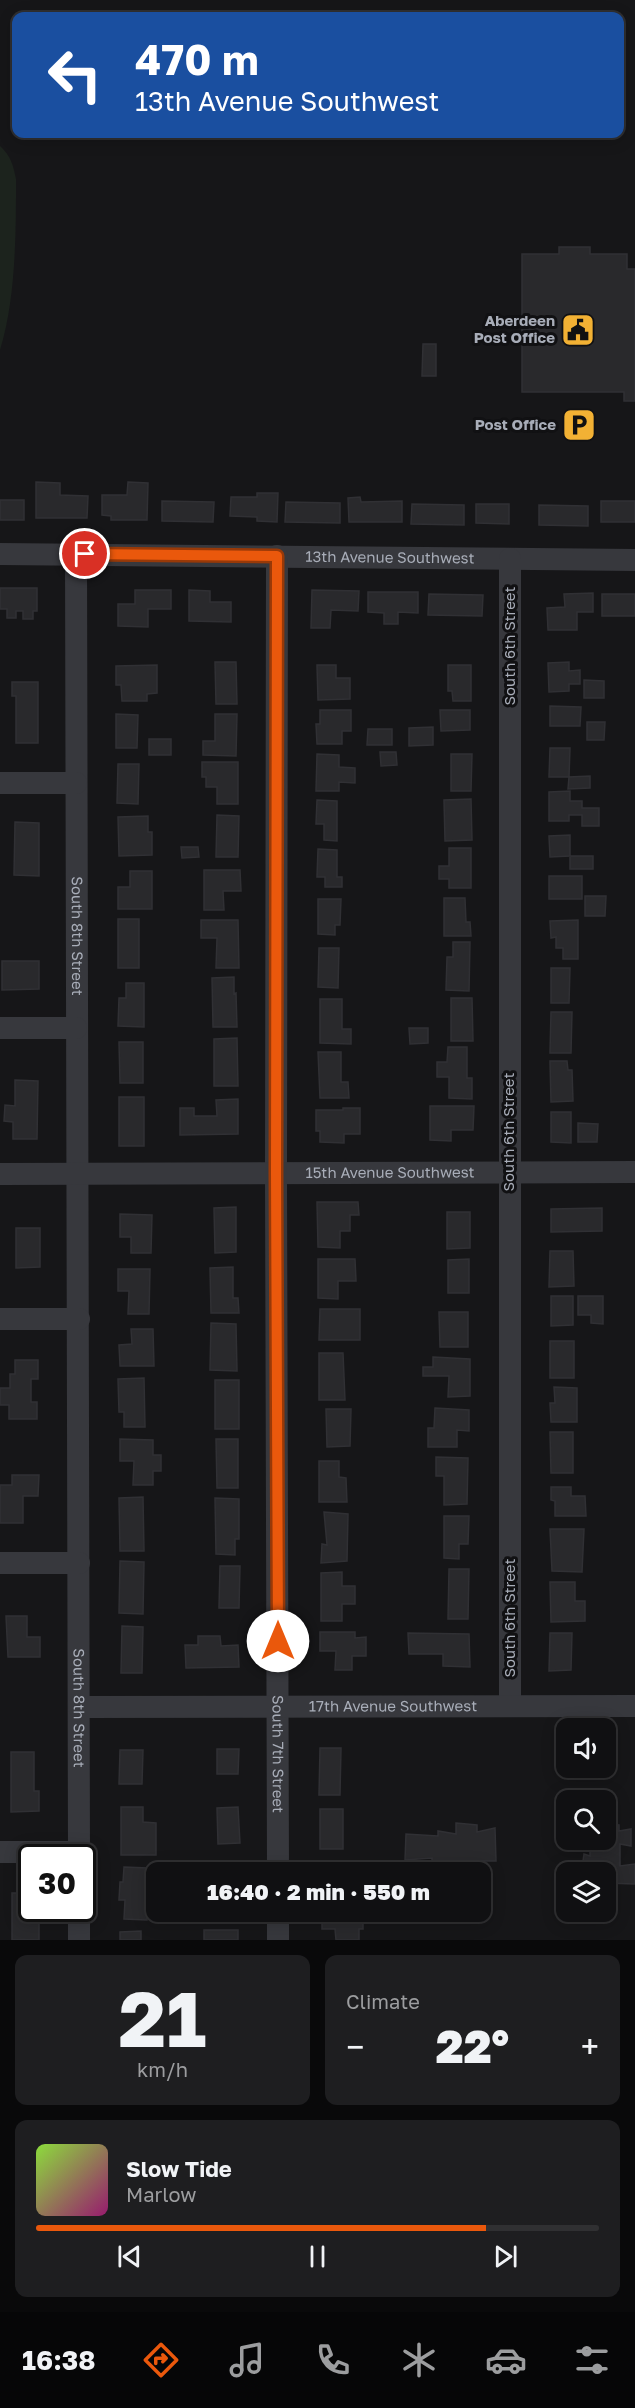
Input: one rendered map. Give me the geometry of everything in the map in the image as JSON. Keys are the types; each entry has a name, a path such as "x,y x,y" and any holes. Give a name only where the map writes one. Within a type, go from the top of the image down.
{"street":[{"name":"13th Avenue Southwest","path":"0,554 635,560"},
{"name":"South 8th Street","path":"76,554 79,1844"},
{"name":"South 7th Street","path":"277,556 278,1862"},
{"name":"South 6th Street","path":"510,559 510,1706"},
{"path":"0,783 76,783"},
{"path":"0,1028 76,1028"},
{"name":"15th Avenue Southwest","path":"0,1174 635,1172"},
{"path":"0,1319 79,1318"},
{"path":"0,1563 79,1563"},
{"name":"17th Avenue Southwest","path":"79,1707 635,1706"},
{"name":"South 8th Street","path":"0,1852 18,1853"},
{"path":"79,1922 79,1940"},
{"path":"278,1922 278,1940"}],"shaded area":[{"path":"0,146 11,161 16,179 12,287 0,350"}],"building":[{"name":"Aberdeen Post Office","path":"559,247 590,247 590,254 627,254 627,269 635,269 635,401 624,401 624,392 522,392 522,254 559,254"},
{"path":"423,344 436,344 436,376 422,376"},
{"path":"36,482 60,483 60,495 88,496 87,518 36,518"},
{"path":"128,482 148,483 147,520 111,520 111,516 102,515 102,495 127,495"},
{"path":"257,493 278,493 277,522 257,521 257,517 230,516 231,497 257,497"},
{"path":"360,497 361,502 402,501 402,522 349,522 348,498"},
{"path":"0,500 24,500 24,520 0,520"},
{"path":"162,501 214,502 213,522 162,521"},
{"path":"601,501 635,501 635,522 601,522"},
{"path":"286,502 340,503 340,523 285,522"},
{"path":"412,504 464,505 464,525 411,524"},
{"path":"476,504 509,504 509,524 476,523"},
{"path":"539,505 588,506 588,526 539,525"},
{"path":"0,588 37,588 37,611 33,611 33,619 23,619 23,611 16,611 16,618 7,618 7,609 0,609"},
{"path":"135,590 171,590 171,609 148,609 148,627 118,626 118,604 135,604"},
{"path":"189,590 210,591 210,602 231,602 231,622 189,621"},
{"path":"312,590 359,591 358,611 331,610 330,628 311,628"},
{"path":"368,592 418,592 418,613 398,612 398,624 384,624 384,613 368,612"},
{"path":"593,593 593,612 577,612 577,630 548,630 547,608 565,607 564,594"},
{"path":"429,594 483,595 482,616 428,615"},
{"path":"602,594 635,594 635,616 602,616"},
{"path":"215,662 236,662 237,704 216,704"},
{"path":"569,662 569,671 580,670 580,684 569,684 569,691 549,692 548,663"},
{"path":"157,665 157,693 147,694 147,701 122,701 121,685 116,685 116,666"},
{"path":"317,665 336,665 336,678 350,678 350,699 318,700"},
{"path":"448,665 471,665 471,701 453,701 452,691 448,691"},
{"path":"584,680 604,681 604,698 584,698"},
{"path":"12,682 38,682 38,743 16,743 16,696 12,696"},
{"path":"550,706 581,707 580,726 550,726"},
{"path":"320,710 351,710 351,731 342,731 342,744 317,744 316,724 320,724"},
{"path":"440,710 470,710 470,730 441,731"},
{"path":"116,714 138,715 137,748 116,748"},
{"path":"215,714 237,714 236,756 203,755 203,741 215,741"},
{"path":"587,722 605,722 604,740 587,740"},
{"path":"433,727 433,745 409,746 409,728"},
{"path":"368,729 392,729 392,745 367,745"},
{"path":"149,739 171,739 171,755 149,755"},
{"path":"550,748 570,748 569,777 549,777"},
{"path":"380,752 396,752 397,765 381,766"},
{"path":"317,754 339,755 339,767 355,768 355,783 339,782 339,791 316,791"},
{"path":"451,754 472,754 471,791 451,791"},
{"path":"202,762 238,762 238,804 217,804 217,787 206,787 206,777 202,777"},
{"path":"118,764 139,764 138,804 117,803"},
{"path":"590,776 590,788 568,789 569,777"},
{"path":"570,791 570,801 582,801 582,808 599,808 599,826 582,826 582,815 569,815 569,821 549,821 549,792"},
{"path":"471,799 472,840 445,841 444,800"},
{"path":"317,800 337,801 337,841 324,840 324,824 316,824"},
{"path":"217,815 239,816 238,857 216,857"},
{"path":"148,816 148,832 152,832 152,855 119,856 118,817"},
{"path":"15,822 39,823 39,876 14,875"},
{"path":"570,835 570,856 550,857 549,836"},
{"path":"181,847 198,847 199,857 182,858"},
{"path":"449,848 471,848 471,888 449,888 449,879 439,879 439,866 449,866"},
{"path":"318,849 337,850 337,877 342,877 342,887 325,887 325,877 317,877"},
{"path":"570,856 593,856 593,869 570,869"},
{"path":"204,870 240,870 241,891 223,891 224,910 204,910"},
{"path":"130,871 152,871 152,909 118,909 118,887 130,887"},
{"path":"549,876 582,876 582,899 549,899"},
{"path":"585,896 606,896 605,916 585,916"},
{"path":"444,898 465,898 466,922 470,922 471,936 444,936"},
{"path":"318,899 341,899 340,925 335,925 335,935 318,934"},
{"path":"118,919 139,919 139,968 118,968"},
{"path":"201,920 238,920 239,968 216,968 217,938 201,938"},
{"path":"578,920 578,959 563,959 563,948 556,948 556,937 551,938 550,921"},
{"path":"453,942 470,942 469,991 446,990 447,957 453,957"},
{"path":"319,948 339,948 338,988 318,987"},
{"path":"2,961 39,961 39,989 2,990"},
{"path":"551,968 570,968 569,1003 551,1003"},
{"path":"234,977 237,1027 213,1027 212,978"},
{"path":"126,983 144,983 144,1027 118,1026 119,998 126,998"},
{"path":"451,998 472,998 473,1041 451,1041"},
{"path":"320,999 342,999 342,1029 351,1029 351,1044 320,1043"},
{"path":"551,1012 572,1012 571,1053 550,1053"},
{"path":"409,1028 428,1028 428,1043 410,1044"},
{"path":"237,1038 238,1086 214,1086 214,1039"},
{"path":"119,1042 143,1042 143,1083 120,1083"},
{"path":"448,1047 467,1047 467,1078 472,1078 472,1099 449,1098 449,1077 437,1077 437,1062 447,1062"},
{"path":"318,1052 341,1052 341,1082 348,1082 349,1098 320,1098"},
{"path":"550,1061 567,1061 568,1070 572,1070 573,1101 551,1102"},
{"path":"15,1080 38,1081 37,1139 13,1139 13,1122 4,1121 5,1105 15,1106"},
{"path":"119,1097 144,1097 144,1146 119,1146"},
{"path":"238,1099 238,1134 180,1135 180,1108 194,1108 194,1116 217,1116 216,1100"},
{"path":"430,1106 474,1106 473,1130 451,1130 451,1141 430,1140"},
{"path":"343,1108 360,1108 360,1134 344,1134 344,1143 320,1142 320,1131 316,1131 316,1110 343,1110"},
{"path":"551,1112 571,1112 571,1143 551,1142"},
{"path":"578,1123 598,1124 597,1142 578,1142"},
{"path":"317,1202 358,1202 359,1215 350,1215 350,1231 340,1231 340,1248 318,1247"},
{"path":"236,1207 236,1252 215,1253 214,1208"},
{"path":"602,1208 602,1231 551,1232 551,1209"},
{"path":"447,1212 470,1212 470,1248 447,1249"},
{"path":"120,1214 152,1215 151,1253 131,1253 131,1237 120,1237"},
{"path":"16,1228 40,1228 40,1267 16,1268"},
{"path":"550,1251 573,1251 574,1286 549,1287"},
{"path":"318,1259 355,1259 356,1281 338,1281 338,1299 318,1298"},
{"path":"469,1259 469,1293 448,1293 448,1260"},
{"path":"233,1267 233,1298 238,1298 239,1313 211,1313 210,1268"},
{"path":"118,1269 150,1269 149,1314 128,1314 129,1291 118,1291"},
{"path":"551,1296 573,1296 573,1325 551,1326"},
{"path":"578,1296 603,1296 603,1324 591,1323 591,1315 578,1315"},
{"path":"320,1309 360,1309 360,1340 319,1340"},
{"path":"439,1312 468,1312 468,1347 440,1347"},
{"path":"211,1323 236,1324 237,1371 210,1370"},
{"path":"131,1329 153,1329 154,1366 120,1366 119,1345 132,1344"},
{"path":"550,1341 574,1341 574,1378 550,1378"},
{"path":"319,1353 343,1353 345,1400 319,1400"},
{"path":"433,1357 470,1359 470,1396 448,1397 449,1376 423,1376 423,1367 433,1367"},
{"path":"15,1360 38,1360 38,1379 31,1379 31,1402 37,1402 37,1419 9,1419 9,1405 0,1405 0,1388 10,1388 10,1374 15,1374"},
{"path":"144,1378 145,1427 124,1427 124,1412 119,1412 118,1379"},
{"path":"215,1380 239,1380 239,1429 215,1429"},
{"path":"554,1387 577,1388 577,1422 551,1422 550,1403 555,1403"},
{"path":"435,1408 469,1410 469,1431 457,1430 457,1447 428,1447 428,1428 434,1428"},
{"path":"326,1409 351,1409 350,1446 327,1447"},
{"path":"550,1432 573,1432 573,1473 551,1473"},
{"path":"120,1439 153,1440 153,1455 161,1455 161,1471 153,1471 153,1485 133,1485 134,1461 120,1461"},
{"path":"216,1439 238,1439 238,1488 217,1488"},
{"path":"436,1457 468,1458 467,1504 444,1505 444,1476 436,1476"},
{"path":"319,1461 339,1461 339,1477 346,1478 347,1502 319,1502"},
{"path":"12,1475 39,1475 38,1496 23,1496 23,1523 0,1523 0,1485 12,1485"},
{"path":"551,1487 571,1487 571,1496 585,1496 586,1516 555,1516 555,1501 551,1500"},
{"path":"143,1497 144,1551 120,1551 119,1498"},
{"path":"215,1498 239,1499 239,1539 235,1539 235,1555 216,1554"},
{"path":"324,1512 348,1514 347,1561 321,1563 322,1544 327,1545"},
{"path":"444,1516 469,1516 468,1544 459,1544 459,1559 444,1558"},
{"path":"550,1529 584,1529 582,1572 552,1571"},
{"path":"120,1561 144,1562 143,1614 119,1613"},
{"path":"220,1566 240,1566 239,1608 219,1608"},
{"path":"449,1569 469,1569 468,1619 448,1619"},
{"path":"342,1572 342,1586 355,1586 355,1604 342,1604 342,1621 321,1621 321,1573"},
{"path":"550,1582 575,1582 575,1601 585,1601 585,1621 551,1622"},
{"path":"6,1616 27,1616 27,1637 40,1637 40,1657 8,1657"},
{"path":"122,1626 143,1627 142,1673 121,1673"},
{"path":"320,1632 355,1632 355,1638 366,1637 366,1656 352,1656 352,1670 335,1670 336,1651 320,1651"},
{"path":"408,1633 469,1634 470,1667 443,1666 443,1654 409,1654"},
{"path":"550,1633 572,1633 571,1670 549,1671"},
{"path":"198,1636 220,1636 221,1646 238,1645 239,1667 186,1668 185,1645 198,1645"},
{"path":"320,1748 341,1748 340,1795 319,1795"},
{"path":"217,1749 239,1749 238,1774 217,1774"},
{"path":"120,1750 143,1750 142,1784 119,1784"},
{"path":"11,1752 34,1752 34,1791 39,1791 39,1811 11,1812"},
{"path":"121,1807 143,1807 143,1822 156,1823 156,1855 121,1855"},
{"path":"238,1807 240,1843 218,1844 217,1808"},
{"path":"320,1809 343,1809 343,1849 320,1849"},
{"path":"456,1823 477,1825 477,1832 495,1828 496,1861 432,1862 432,1858 405,1860 406,1834 438,1836 438,1831 456,1834"},
{"path":"616,1825 619,1825 619,1831 631,1829 631,1846 620,1844 620,1866 635,1864 635,1884 616,1883 616,1862 583,1862 584,1854 590,1856 590,1850 616,1850"},
{"path":"124,1867 146,1868 146,1920 124,1919 125,1900 119,1900 120,1882 123,1882"},
{"path":"12,1893 18,1893 18,1922 39,1922 39,1940 12,1940"},
{"path":"322,1922 363,1922 363,1929 359,1929 359,1940 336,1940 335,1929 322,1929"},
{"path":"204,1930 238,1930 238,1940 204,1940"},
{"path":"141,1931 141,1940 120,1940 120,1932"}],"place":[{"name":"Aberdeen Post Office","path":"578,330"},
{"name":"Post Office","path":"579,425"}],"route":[{"path":"85,554 277,556 278,1641"}]}
